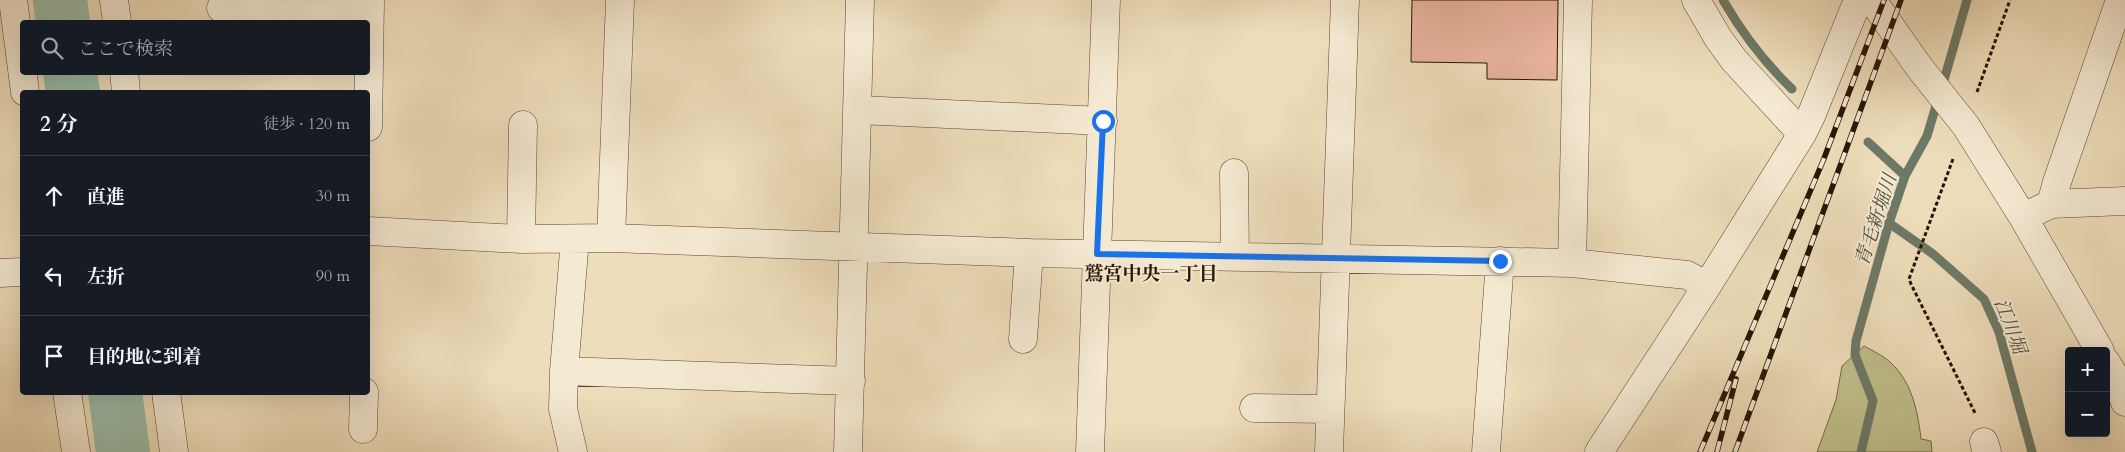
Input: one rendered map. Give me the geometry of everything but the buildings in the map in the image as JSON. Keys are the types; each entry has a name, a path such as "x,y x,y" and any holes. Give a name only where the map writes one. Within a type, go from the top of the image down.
{"street":[{"path":"12,0 20,57"},
{"path":"114,0 117,20"},
{"path":"611,238 620,0"},
{"path":"848,452 851,381 852,246 859,110 860,0"},
{"path":"1090,452 1106,0"},
{"path":"1329,452 1345,0"},
{"path":"1572,263 1578,0"},
{"path":"1696,0 1718,38 1734,60 1802,134"},
{"path":"1599,452 1707,286 1802,134 1858,0"},
{"path":"1872,0 1919,67 1966,126 2023,217 2098,347"},
{"path":"2051,204 2120,0"},
{"path":"221,8 370,5 370,20"},
{"path":"23,75 25,90"},
{"path":"124,75 126,90"},
{"path":"369,75 369,90"},
{"path":"859,110 1103,121"},
{"path":"521,238 523,125"},
{"path":"1234,173 1235,256"},
{"path":"2023,217 2051,204 2125,201"},
{"path":"370,231 521,238 611,238 1029,253 1572,263 1687,275 1707,286"},
{"path":"573,452 563,410 564,372 575,239"},
{"path":"1023,339 1029,253"},
{"path":"1486,452 1500,261"},
{"path":"0,273 20,272"},
{"path":"2110,369 2125,402"},
{"path":"564,372 851,381"},
{"path":"67,395 76,452"},
{"path":"166,395 174,452"},
{"path":"364,395 364,429"},
{"path":"1254,408 1330,409"}],"path":[{"path":"1976,94 2010,0"},
{"path":"1953,158 1910,278 1911,284 1979,421 1986,447"}],"green space":[{"path":"1864,346 1888,360 1904,379 1916,408 1921,439 1931,441 1932,452 1817,452 1836,400 1842,366"}],"waterway":[{"path":"60,0 63,20"},
{"name":"江川堀","path":"1723,0 1754,47 1792,89"},
{"name":"青毛新堀川","path":"1942,87 1967,0"},
{"path":"70,75 73,90"},
{"name":"青毛新堀川","path":"1861,452 1873,401 1855,355 1856,341 1889,223 1905,176 1927,136 1938,99"},
{"name":"江川堀","path":"1868,142 1905,176"},
{"name":"江川堀","path":"1889,223 1933,254 1984,299 1999,332 2032,452"},
{"path":"115,395 123,452"}],"railway":[{"path":"1700,452 1823,161 1884,0"},
{"path":"1735,452 1901,0"},
{"path":"1717,452 1736,379"}],"district":[{"name":"鷲宮中央一丁目","path":"1151,274"}],"route":[{"path":"1103,121 1097,254 1500,261"}]}
